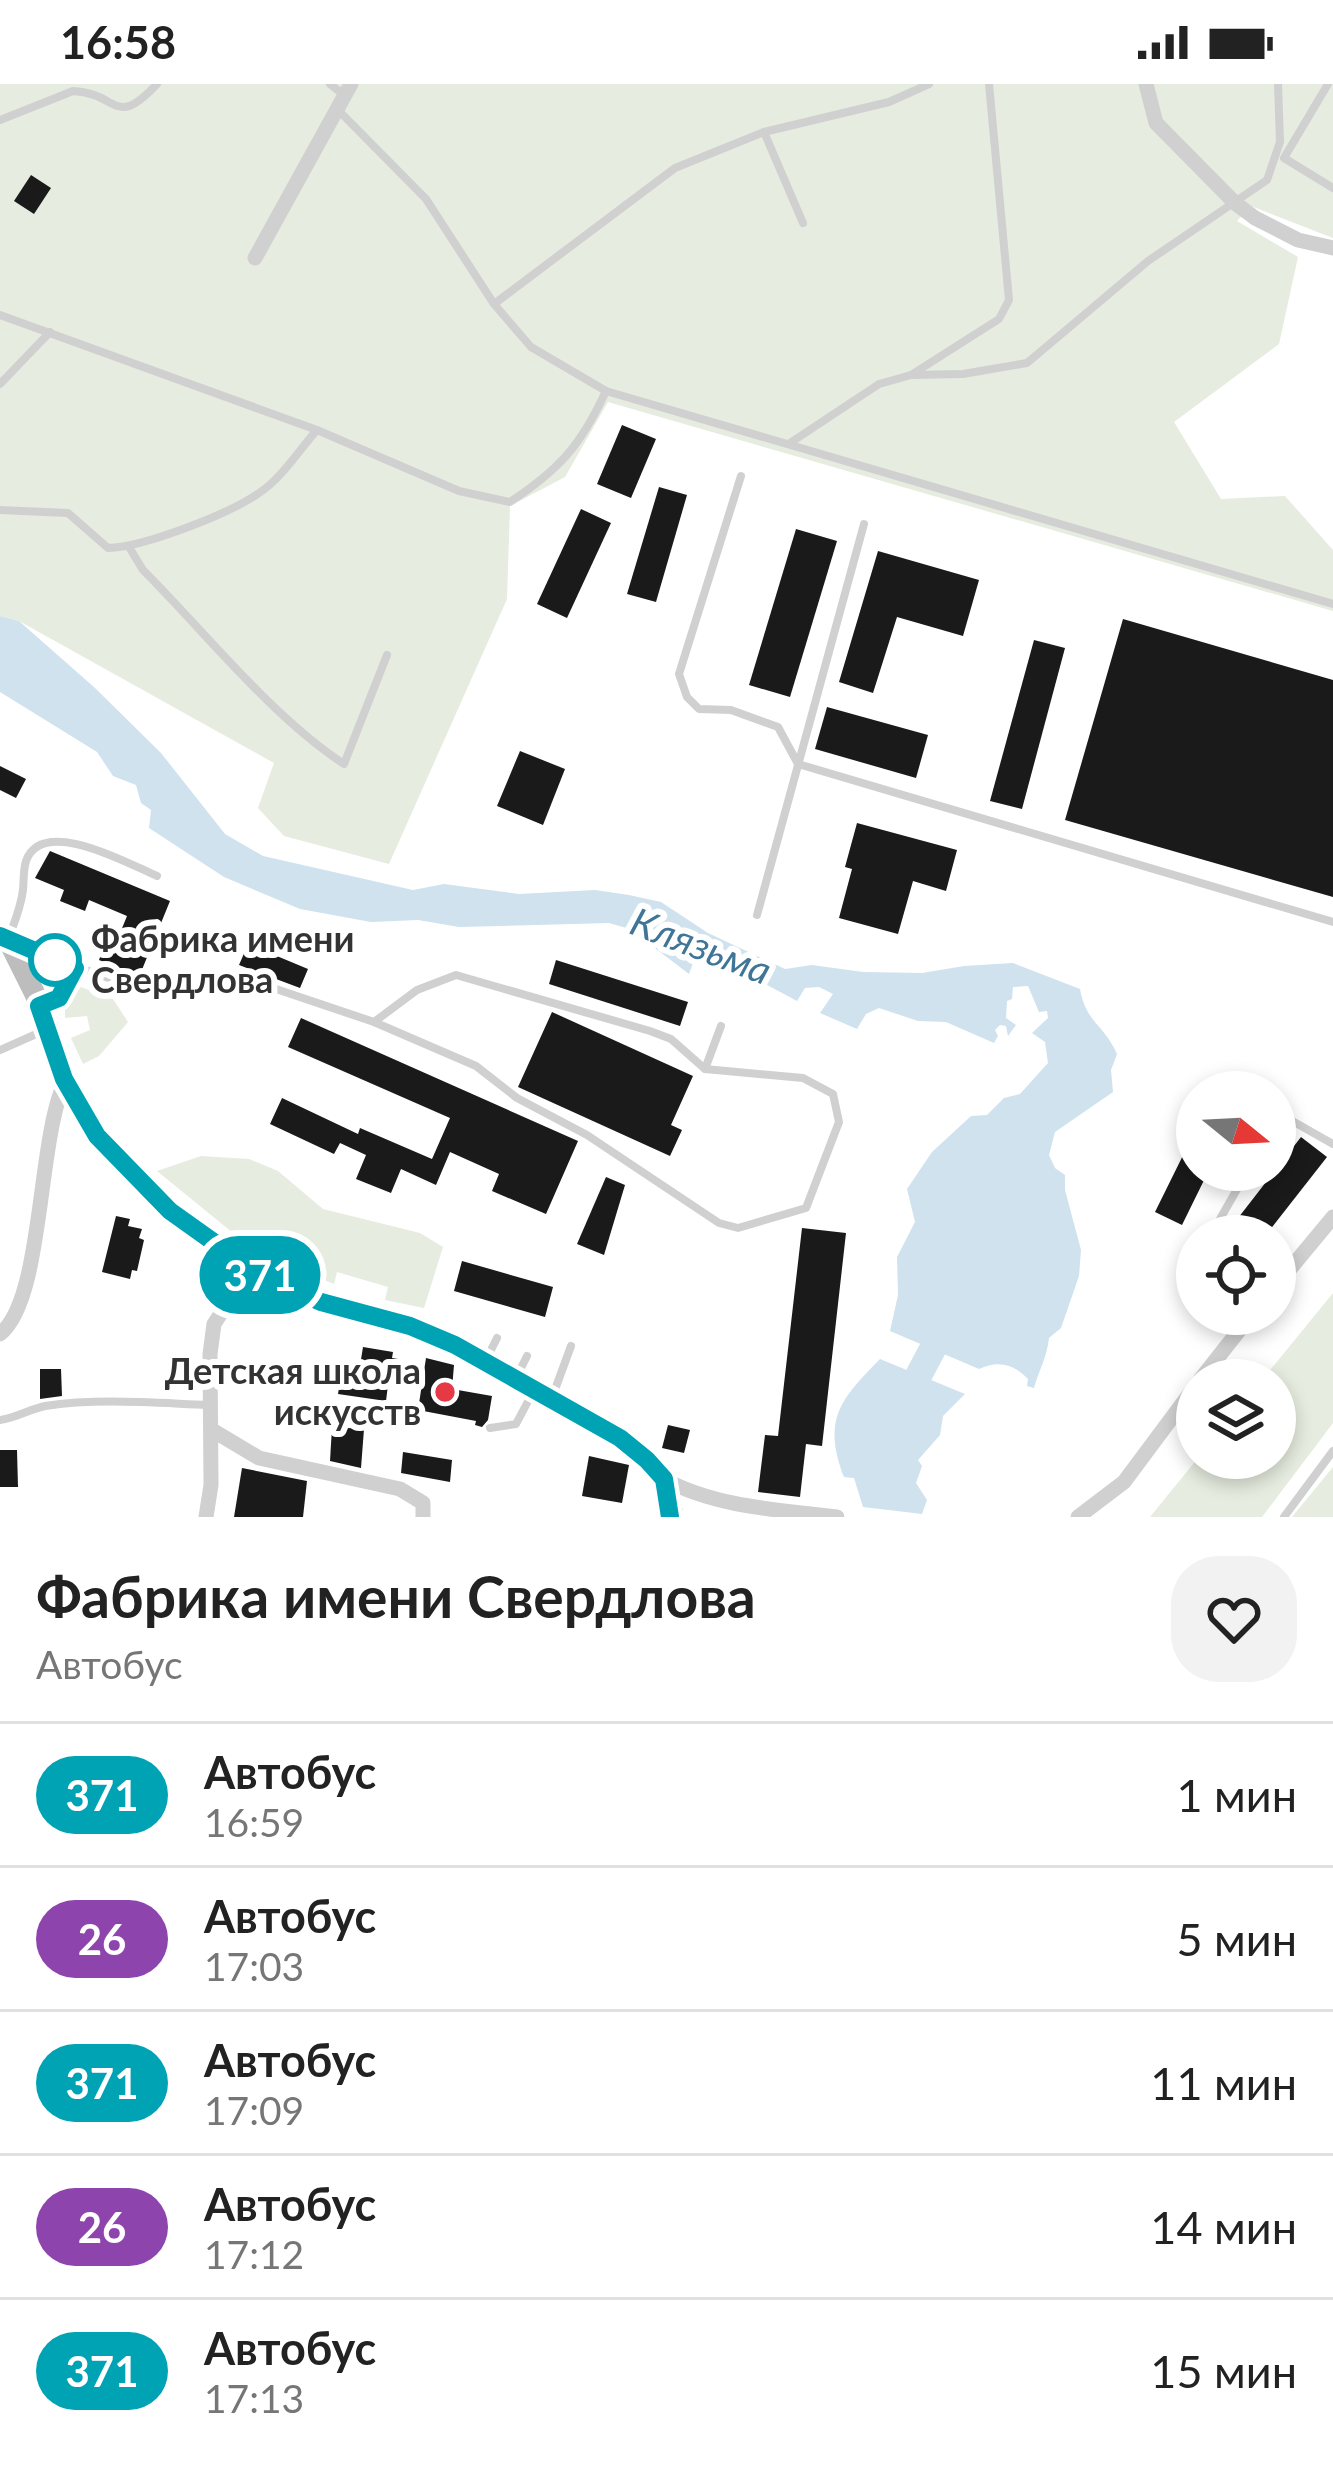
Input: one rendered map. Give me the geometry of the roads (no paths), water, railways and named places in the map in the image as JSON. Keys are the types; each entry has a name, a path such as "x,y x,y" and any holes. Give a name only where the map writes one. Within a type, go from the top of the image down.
{"street":[{"path":"1146,84 1156,123 1235,203 1298,240 1333,248"},
{"path":"255,258 344,97"},
{"path":"4,938 39,1006 65,1082 97,1136 170,1211 257,1273 321,1302 410,1326 485,1360 620,1438 664,1479 687,1492 753,1507 817,1510 837,1517"},
{"path":"0,1334 21,1297 34,1244 51,1118 65,1082"},
{"path":"1296,1262 1333,1217"},
{"path":"206,1517 214,1324 233,1294 257,1273"},
{"path":"1216,1359 1235,1335"},
{"path":"1078,1517 1124,1482 1176,1412"},
{"path":"212,1430 259,1458 400,1489 423,1503 423,1517"},
{"path":"664,1479 670,1517"}],"lane":[{"path":"0,120 81,90 124,109 157,84"},
{"path":"331,84 426,199 494,304 531,347 606,391 1333,604"},
{"path":"494,304 675,168 764,132 889,102 929,84"},
{"path":"911,375 999,319 1009,300 989,84"},
{"path":"790,443 879,384 911,375 964,374 1028,363 1148,261 1267,180 1280,142 1278,84"},
{"path":"1328,84 1284,158 1333,188"},
{"path":"764,132 803,223"},
{"path":"1280,142 1291,147"},
{"path":"0,315 316,430 459,490 511,502 563,463 586,432 606,391"},
{"path":"0,384 50,332"},
{"path":"0,510 68,513 108,548 129,547 233,508 263,491 316,430"},
{"path":"741,476 679,674 687,697 699,709 731,710 778,727 798,764 1333,922"},
{"path":"757,915 864,524"},
{"path":"129,547 143,571 275,706 315,745 344,764 387,655"},
{"path":"158,876 81,844 44,844 30,852 19,914 4,938 144,991 276,989 374,1022 476,1066 517,1098 587,1136 719,1223 738,1228 806,1208 839,1122 833,1094 803,1078 705,1069 671,1039 650,1031 456,975 417,990 374,1022"},
{"path":"39,1006 59,998 75,968"},
{"path":"705,1069 721,1026"},
{"path":"0,1050 46,1029"},
{"path":"1296,1123 1333,1144"},
{"path":"485,1360 497,1338"},
{"path":"490,1428 516,1424 534,1388 571,1346"},
{"path":"527,1356 534,1388"},
{"path":"0,1420 40,1407 140,1402 209,1405"},
{"path":"1284,1517 1333,1451"},
{"path":"687,1492 701,1479"}],"water":[{"path":"0,616 19,621 95,688 161,753 225,834 263,856 413,890 444,884 519,894 595,890 629,895 661,902 708,933 785,969 812,965 922,973 1013,963 1080,989 1086,1009 1117,1054 1111,1070 1113,1092 1055,1132 1049,1155 1065,1175 1081,1250 1079,1276 1061,1328 1049,1338 1034,1388 1011,1367 999,1364 979,1369 890,1331 898,1295 897,1257 915,1222 907,1189 932,1152 971,1116 987,1115 1004,1098 1020,1094 1048,1063 1045,1042 1032,1033 1048,1018 1047,1011 1039,1012 1028,986 1013,987 1006,1018 1016,1025 1008,1036 1006,1026 1000,1025 994,1043 946,1022 918,1021 879,1008 866,1014 857,1029 820,1013 833,994 819,987 805,988 797,1001 697,952 689,974 630,929 609,923 459,927 418,920 371,922 300,909 224,877 149,828 151,810 141,803 136,785 113,776 97,752 0,692"},
{"path":"880,1359 965,1394 943,1416 940,1435 918,1460 922,1466 916,1483 927,1500 922,1514 863,1507 854,1478 844,1477 838,1457 835,1425 839,1411"}],"waterway":[{"name":"Клязьма","path":"908,1406 913,1386 950,1316"}],"place":[{"name":"Фабрика имени Свердлова","path":"55,960"},
{"name":"Детская школа искусств","path":"445,1392"}]}
